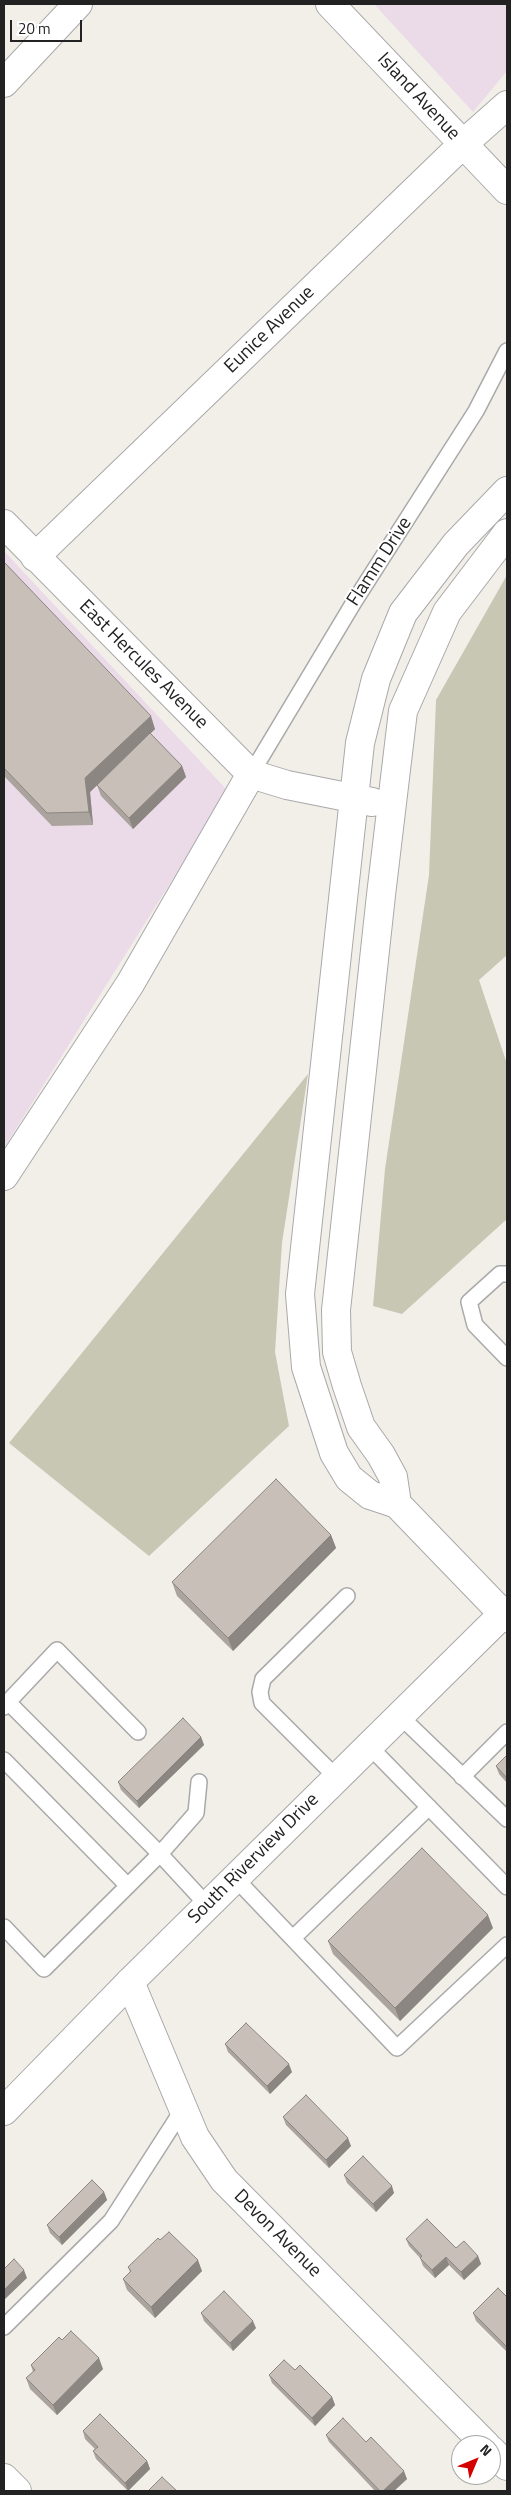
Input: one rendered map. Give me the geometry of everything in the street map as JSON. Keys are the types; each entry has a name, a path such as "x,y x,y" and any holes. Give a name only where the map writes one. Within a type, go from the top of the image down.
{"street":[{"path":"4,83 78,4"},
{"name":"Island Avenue","path":"330,4 507,190"},
{"name":"Eunice Avenue","path":"35,557 463,144 507,105"},
{"path":"506,1614 397,1504 370,1495 349,1478 334,1453 306,1367 300,1294 360,743 376,679 403,613 456,544 507,491"},
{"name":"East Hercules Avenue","path":"4,524 251,774"},
{"path":"397,1504 393,1477 381,1455 361,1427 347,1386 337,1352 336,1310 392,806 403,711 447,612 507,533"},
{"path":"4,1176 130,984 251,774 287,785 392,806"},
{"name":"South Riverview Drive","path":"4,2111 235,1878 506,1614"},
{"name":"Devon Avenue","path":"130,1982 195,2137 224,2180 476,2435"},
{"path":"4,2478 17,2491"}],"lane":[{"name":"Flamm Drive","path":"251,774 354,602 476,411 507,351"},
{"path":"507,1274 500,1274 469,1302 475,1326 507,1358"},
{"path":"337,1778 262,1703 260,1692 263,1679 347,1596"},
{"path":"138,1732 57,1650 6,1704 160,1854 208,1906"},
{"path":"400,1716 507,1818"},
{"path":"462,1777 507,1732"},
{"path":"369,1746 507,1887"},
{"path":"4,1760 128,1886"},
{"path":"4,1927 44,1969 160,1854 196,1813 199,1782"},
{"path":"297,1943 428,1807"},
{"path":"235,1878 397,2048 507,1945"},
{"path":"4,2327 111,2221 184,2109"}],"shaded area":[{"path":"374,4 507,4 507,71 473,112"},
{"path":"4,551 228,791 4,1148"},
{"path":"507,575 507,955 479,980 507,1064 507,1219 402,1314 373,1306 385,1169 429,875 436,700"},
{"path":"308,1074 282,1243 275,1352 289,1426 149,1556 9,1443"}],"building":[{"path":"4,562 151,716 85,778 89,812 47,813 4,768"},
{"path":"150,733 182,766 129,818 97,785"},
{"path":"276,1479 331,1535 228,1638 172,1582"},
{"path":"183,1718 201,1737 137,1801 118,1782"},
{"path":"507,1755 507,1778 496,1766"},
{"path":"422,1848 488,1915 395,2008 328,1941"},
{"path":"246,2023 289,2064 267,2086 225,2044"},
{"path":"306,2095 348,2138 326,2160 283,2117"},
{"path":"363,2156 392,2186 373,2204 344,2175"},
{"path":"92,2180 104,2192 59,2237 47,2225"},
{"path":"427,2219 456,2248 464,2241 478,2256 461,2272 446,2257 432,2270 406,2239"},
{"path":"169,2232 198,2260 151,2307 123,2279 131,2271 128,2267 158,2238 160,2240"},
{"path":"14,2259 24,2270 4,2290 4,2269"},
{"path":"498,2288 507,2297 507,2347 473,2313"},
{"path":"224,2291 253,2321 230,2343 201,2313"},
{"path":"71,2331 99,2358 53,2405 26,2378 35,2370 31,2365 59,2337 62,2340"},
{"path":"284,2360 295,2370 300,2365 332,2397 312,2418 269,2375"},
{"path":"100,2414 147,2461 125,2483 93,2451 98,2447 83,2431"},
{"path":"343,2418 366,2442 371,2437 404,2471 383,2491 380,2491 326,2435"},
{"path":"162,2477 177,2491 148,2491"}]}
